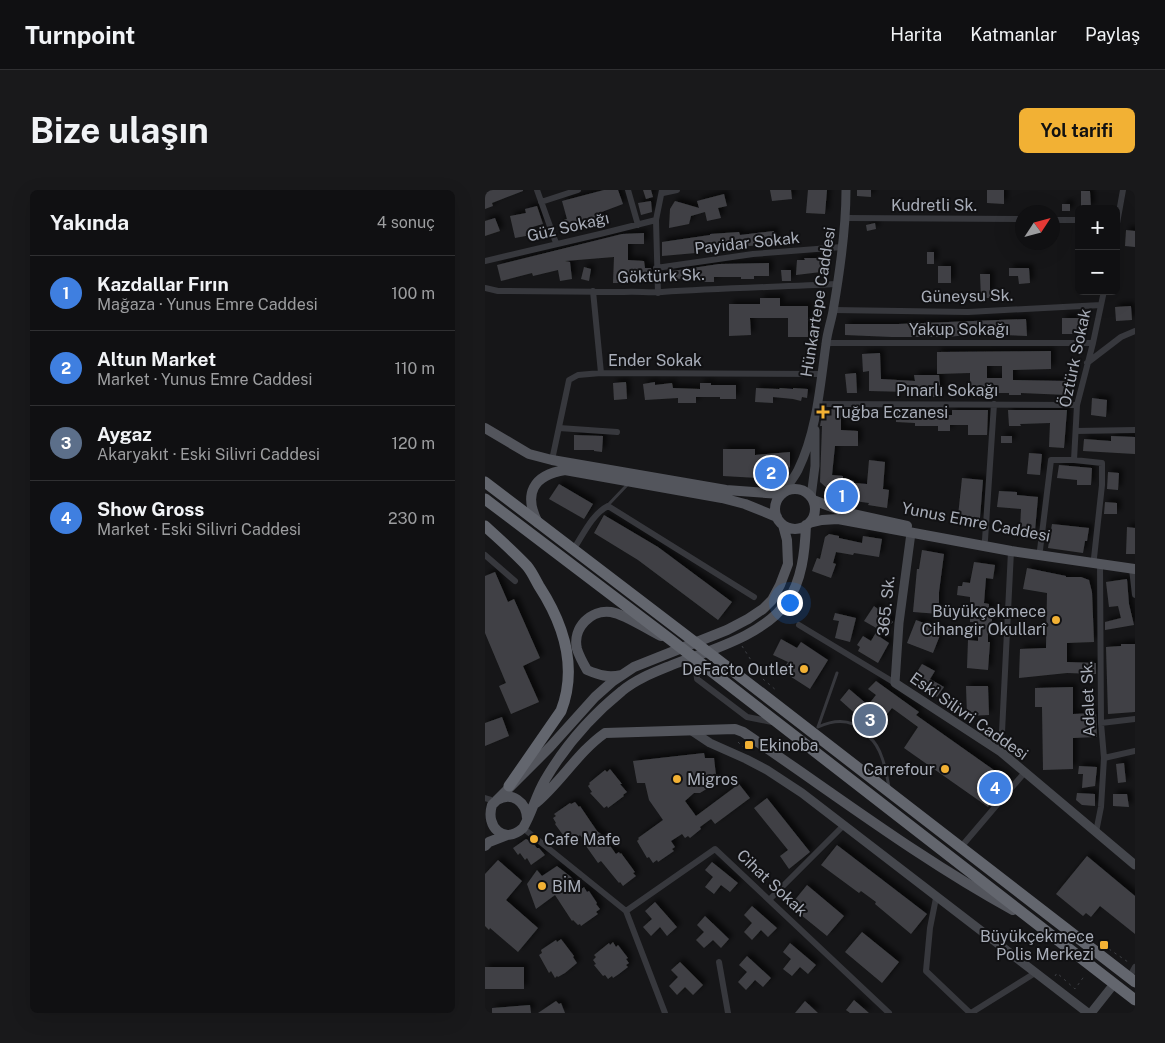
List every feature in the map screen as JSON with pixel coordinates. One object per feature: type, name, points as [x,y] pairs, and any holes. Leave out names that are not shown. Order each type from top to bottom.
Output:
[{"type":"highway","points":[[485,482],[573,550],[814,729],[889,792],[1132,980]]},
{"type":"highway","points":[[485,499],[671,640],[1135,1000]]},
{"type":"highway","points":[[485,526],[527,567],[547,597],[559,620],[565,640],[568,664],[565,700],[561,711],[509,786]]},
{"type":"main road","name":"Hünkartepe Caddesi","points":[[815,417],[837,284],[846,218],[846,190]]},
{"type":"main road","points":[[490,800],[509,786],[550,747],[595,697],[622,675],[649,660],[727,630],[763,609],[772,600],[788,564],[787,540],[775,506],[802,461],[815,417]]},
{"type":"main road","points":[[485,846],[489,842],[513,834],[523,828],[545,781],[560,756],[580,731],[623,690],[637,680],[757,630],[772,619],[788,601],[801,568],[808,524],[815,512],[812,499],[815,466],[815,417]]},
{"type":"main road","points":[[485,428],[529,454],[552,460],[726,490],[782,493],[795,488],[801,490],[812,499]]},
{"type":"main road","points":[[539,524],[533,513],[531,496],[535,485],[541,478],[551,472],[565,470],[722,498],[745,504],[793,529],[822,520],[838,519],[911,530],[1011,551],[1097,561]]},
{"type":"main road","name":"Yunus Emre Caddesi","points":[[812,499],[848,512],[911,530],[985,540],[1134,567]]},
{"type":"main road","name":"365. Sk.","points":[[895,683],[899,623],[911,530]]},
{"type":"main road","points":[[622,675],[612,677],[599,675],[587,670],[579,656],[576,646],[580,628],[593,614],[602,612],[613,613],[671,640]]},
{"type":"main road","name":"Eski Silivri Caddesi","points":[[895,683],[1001,752],[1135,865]]},
{"type":"main road","points":[[532,807],[556,784],[593,742],[605,733],[735,729],[743,732],[979,892],[1028,918]]},
{"type":"main road","points":[[692,731],[710,743],[746,758],[767,770],[845,824],[936,898],[1087,1012],[1114,984]]},
{"type":"main road","points":[[490,800],[507,796],[519,800],[524,805],[527,818]]},
{"type":"main road","points":[[490,800],[492,805],[486,814],[489,821],[496,831],[507,835]]},
{"type":"street","points":[[537,190],[556,243]]},
{"type":"street","points":[[541,202],[578,190]]},
{"type":"street","points":[[628,190],[638,225]]},
{"type":"street","points":[[658,293],[656,220],[663,191],[677,190]]},
{"type":"street","points":[[1120,205],[1123,190]]},
{"type":"street","name":"Kudretli Sk.","points":[[846,218],[1015,219]]},
{"type":"street","name":"Güz Sokağı","points":[[485,261],[656,220]]},
{"type":"street","points":[[1060,220],[1075,220]]},
{"type":"street","name":"Payidar Sokak","points":[[656,268],[753,254],[842,247]]},
{"type":"street","name":"Göktürk Sk.","points":[[485,288],[499,291],[658,293],[702,289],[837,284]]},
{"type":"street","points":[[593,291],[601,373]]},
{"type":"street","name":"Öztürk Sokak","points":[[1074,460],[1077,405],[1103,295]]},
{"type":"street","name":"Güneysu Sk.","points":[[833,310],[968,312],[1101,305]]},
{"type":"street","points":[[1087,364],[1121,337],[1135,331]]},
{"type":"street","name":"Yakup Sokağı","points":[[826,344],[1093,343]]},
{"type":"street","name":"Ender Sokak","points":[[552,460],[569,380],[578,375],[601,373],[823,374]]},
{"type":"street","name":"Pınarlı Sokağı","points":[[817,404],[1077,405]]},
{"type":"street","points":[[985,540],[995,404]]},
{"type":"street","points":[[559,428],[617,432]]},
{"type":"street","points":[[1076,431],[1135,430]]},
{"type":"street","points":[[1040,550],[1051,460],[1074,460]]},
{"type":"street","name":"Adalet Sk.","points":[[1074,460],[1102,464],[1097,561],[1101,723],[1104,758],[1101,807],[1096,832]]},
{"type":"street","points":[[573,550],[601,509],[608,506],[754,597]]},
{"type":"street","points":[[1001,752],[1011,551]]},
{"type":"street","points":[[485,555],[515,581]]},
{"type":"street","points":[[1134,567],[1135,594]]},
{"type":"street","name":"Eski Silivri Caddesi","points":[[799,625],[895,683]]},
{"type":"street","points":[[1101,723],[1135,718]]},
{"type":"street","points":[[1104,758],[1135,751]]},
{"type":"street","points":[[961,847],[1025,772]]},
{"type":"street","points":[[769,900],[845,824]]},
{"type":"street","points":[[523,828],[626,911],[665,1013]]},
{"type":"street","name":"Cihat Sokak","points":[[626,911],[715,849],[889,1013]]},
{"type":"street","points":[[936,898],[930,928],[926,971],[970,1013],[1035,973]]},
{"type":"street","points":[[719,962],[728,1013]]},
{"type":"street","points":[[1132,980],[1135,967]]},
{"type":"lane","points":[[608,506],[630,482]]},
{"type":"lane","points":[[814,729],[837,673]]},
{"type":"lane","points":[[814,729],[827,723],[843,721],[853,724]]},
{"type":"lane","points":[[869,737],[876,742],[886,772],[889,792]]},
{"type":"path","points":[[735,640],[763,679],[777,691]]},
{"type":"path","points":[[1106,947],[1128,962]]},
{"type":"path","points":[[1057,973],[1075,989]]},
{"type":"building","points":[[485,190],[523,191],[492,203],[493,206],[485,209]]},
{"type":"building","points":[[604,190],[618,190],[623,204],[599,213],[601,223],[563,233],[560,221],[567,219],[562,201]]},
{"type":"building","points":[[643,190],[651,190],[653,197],[646,199]]},
{"type":"building","points":[[770,190],[791,190],[792,199],[772,201]]},
{"type":"building","points":[[808,190],[827,190],[825,214],[806,213]]},
{"type":"building","points":[[857,190],[871,190],[871,197],[857,196]]},
{"type":"building","points":[[987,190],[1004,190],[1004,204],[987,203]]},
{"type":"building","points":[[1081,191],[1090,191],[1091,205],[1081,205]]},
{"type":"building","points":[[724,194],[727,206],[718,208],[721,218],[707,221],[705,212],[691,216],[689,224],[669,228],[670,209],[675,201],[699,208],[697,201]]},
{"type":"building","points":[[651,201],[652,212],[641,215],[638,203]]},
{"type":"building","points":[[1062,204],[1070,204],[1070,211],[1062,211]]},
{"type":"building","points":[[537,206],[543,224],[529,228],[531,235],[515,238],[510,216],[526,213],[525,209]]},
{"type":"building","points":[[495,218],[500,231],[485,236],[485,221]]},
{"type":"building","points":[[875,223],[876,229],[867,231],[866,225]]},
{"type":"building","points":[[1126,230],[1135,231],[1135,247],[1125,246]]},
{"type":"building","points":[[774,231],[775,243],[741,247],[741,250],[695,249],[696,253],[662,256],[662,242],[710,234],[739,232],[740,235]]},
{"type":"building","points":[[644,233],[644,244],[628,244],[628,260],[644,261],[645,268],[651,268],[653,279],[626,278],[626,283],[613,283],[614,257],[565,261],[570,262],[572,279],[560,281],[558,270],[533,276],[532,273],[501,281],[497,265],[622,234]]},
{"type":"building","points":[[927,252],[934,252],[934,264],[927,264]]},
{"type":"building","points":[[804,258],[821,258],[821,272],[796,275],[797,260],[805,260]]},
{"type":"building","points":[[769,263],[769,276],[754,276],[754,279],[714,277],[714,282],[702,282],[702,278],[672,279],[672,271],[719,264]]},
{"type":"building","points":[[938,266],[951,266],[951,283],[938,283]]},
{"type":"building","points":[[584,267],[591,269],[589,281],[581,279]]},
{"type":"building","points":[[1009,268],[1029,268],[1030,283],[1019,284],[1018,276],[1009,276]]},
{"type":"building","points":[[781,270],[791,270],[791,281],[782,281]]},
{"type":"building","points":[[980,274],[990,274],[990,298],[981,298]]},
{"type":"building","points":[[760,298],[780,298],[780,306],[808,306],[808,337],[788,337],[788,318],[750,318],[751,335],[729,336],[729,304],[760,304]]},
{"type":"building","points":[[1131,306],[1132,320],[1116,321],[1115,307]]},
{"type":"building","points":[[1062,318],[1080,318],[1080,334],[1062,334]]},
{"type":"building","points":[[1026,319],[1027,336],[976,334],[948,337],[892,337],[845,335],[845,324]]},
{"type":"building","points":[[1051,351],[1051,369],[1013,370],[1013,380],[1067,381],[1067,395],[1021,393],[1021,395],[1009,395],[1009,393],[992,393],[992,389],[970,389],[970,373],[937,374],[937,352]],"holes":[[[987,366],[1002,366],[1002,378],[987,378]]]},
{"type":"building","points":[[880,353],[881,379],[915,381],[914,375],[939,375],[941,396],[933,397],[932,387],[911,387],[910,392],[869,391],[869,371],[863,372],[862,354]]},
{"type":"building","points":[[856,373],[857,393],[847,393],[845,374]]},
{"type":"building","points":[[626,382],[627,399],[614,400],[613,383]]},
{"type":"building","points":[[655,382],[655,385],[672,383],[673,388],[700,389],[700,383],[736,385],[736,399],[696,397],[696,403],[678,403],[678,398],[645,400],[643,384]]},
{"type":"building","points":[[756,388],[808,389],[807,398],[802,397],[801,401],[773,397],[773,403],[755,402]]},
{"type":"building","points":[[1092,398],[1107,400],[1106,417],[1091,415]]},
{"type":"building","points":[[824,409],[841,409],[841,430],[858,431],[858,446],[835,446],[832,475],[843,476],[843,479],[854,481],[854,483],[867,484],[869,460],[885,462],[883,489],[889,490],[887,508],[868,505],[869,503],[839,499],[820,482],[822,426],[820,426]]},
{"type":"building","points":[[896,409],[937,410],[936,415],[952,415],[952,410],[988,410],[987,435],[968,435],[968,425],[950,425],[950,431],[938,431],[938,426],[915,426],[915,423],[896,422]]},
{"type":"building","points":[[1008,410],[1067,410],[1064,448],[1049,447],[1050,423],[1009,426]]},
{"type":"building","points":[[574,435],[603,436],[602,452],[574,450]]},
{"type":"building","points":[[1001,436],[1012,436],[1012,443],[1001,443]]},
{"type":"building","points":[[1111,436],[1135,437],[1135,454],[1083,451],[1084,439],[1111,441]]},
{"type":"building","points":[[723,449],[755,449],[755,455],[790,452],[790,467],[765,484],[758,483],[758,478],[723,476]]},
{"type":"building","points":[[1029,453],[1042,454],[1040,475],[1027,474]]},
{"type":"building","points":[[1059,465],[1092,468],[1091,485],[1077,485],[1077,480],[1057,478]]},
{"type":"building","points":[[1108,472],[1119,473],[1118,490],[1107,489]]},
{"type":"building","points":[[962,478],[983,480],[980,518],[958,516]]},
{"type":"building","points":[[559,484],[593,504],[584,519],[549,499]]},
{"type":"building","points":[[999,491],[1017,492],[1017,495],[1038,497],[1035,531],[1020,530],[1021,509],[997,507]]},
{"type":"building","points":[[1105,502],[1117,503],[1117,514],[1104,514]]},
{"type":"building","points":[[604,515],[658,547],[732,602],[718,620],[638,560],[594,533]]},
{"type":"building","points":[[1052,524],[1089,528],[1083,553],[1048,548]]},
{"type":"building","points":[[1127,527],[1135,528],[1135,554],[1126,554]]},
{"type":"building","points":[[829,534],[862,543],[863,536],[882,539],[879,557],[836,552],[833,563],[836,564],[831,578],[812,571],[817,558],[820,559],[825,537]]},
{"type":"building","points":[[922,550],[944,554],[939,592],[939,614],[913,612],[917,569],[919,569]]},
{"type":"building","points":[[974,562],[995,565],[993,579],[986,578],[984,603],[989,604],[989,609],[992,609],[992,629],[988,629],[988,642],[990,642],[988,670],[967,668],[968,640],[978,641],[978,629],[975,628],[975,622],[970,622],[970,597],[957,595],[958,586],[962,586],[963,582],[970,583]]},
{"type":"building","name":"Büyükçekmece Cihangir Okullarî","points":[[1027,568],[1089,580],[1092,592],[1094,642],[1067,643],[1067,662],[1096,663],[1096,674],[1067,673],[1019,678],[1020,649],[1046,648],[1047,593],[1023,589]]},
{"type":"building","points":[[495,572],[508,602],[514,599],[540,658],[523,666],[539,702],[511,714],[499,686],[506,683],[485,633],[485,576]]},
{"type":"building","points":[[1127,579],[1129,604],[1134,625],[1105,630],[1105,622],[1121,618],[1118,606],[1109,607],[1106,582]]},
{"type":"building","points":[[874,606],[879,608],[893,622],[880,637],[889,643],[878,663],[858,651],[860,647],[857,645],[863,636],[871,641],[878,629],[864,621]]},
{"type":"building","points":[[835,613],[856,618],[850,642],[835,638],[839,621],[833,620]]},
{"type":"building","points":[[916,620],[942,630],[933,653],[907,643]]},
{"type":"building","points":[[781,639],[797,648],[801,642],[828,660],[810,689],[782,671],[788,662],[773,655]]},
{"type":"building","points":[[1121,644],[1135,644],[1135,712],[1108,714],[1106,647],[1121,646]]},
{"type":"building","points":[[922,664],[935,671],[930,679],[944,687],[937,697],[912,680]]},
{"type":"building","points":[[876,681],[919,712],[916,715],[1008,780],[988,807],[904,748],[918,727],[892,708],[871,734],[866,736],[855,727],[855,721],[859,717],[840,700],[849,689],[868,705],[876,695],[868,689]]},
{"type":"building","points":[[966,686],[988,686],[989,715],[967,716]]},
{"type":"building","points":[[1073,687],[1073,714],[1096,713],[1097,737],[1073,738],[1073,769],[1043,770],[1042,707],[1035,707],[1035,688]]},
{"type":"building","points":[[502,717],[509,736],[485,746],[485,723]]},
{"type":"building","points":[[704,753],[705,758],[714,758],[717,784],[709,785],[708,788],[700,793],[694,793],[685,801],[696,816],[739,784],[750,798],[715,824],[711,819],[690,838],[688,836],[685,838],[682,834],[671,841],[675,847],[672,849],[674,851],[658,862],[657,860],[653,863],[649,857],[647,858],[637,841],[638,838],[663,820],[649,800],[645,783],[637,783],[633,761]]},
{"type":"building","points":[[1124,763],[1126,782],[1118,783],[1116,764]]},
{"type":"building","points":[[1079,766],[1097,767],[1095,786],[1082,788],[1083,774],[1078,774]]},
{"type":"building","points":[[610,769],[627,792],[608,808],[607,806],[604,808],[590,793],[592,792],[588,786],[605,770],[607,772]]},
{"type":"building","points":[[1077,793],[1095,794],[1095,806],[1082,805],[1076,800]]},
{"type":"building","points":[[1113,794],[1127,794],[1129,807],[1113,806]]},
{"type":"building","points":[[767,798],[810,852],[789,869],[780,856],[788,850],[754,808]]},
{"type":"building","points":[[575,802],[616,854],[621,853],[635,872],[633,873],[636,876],[623,886],[601,861],[598,863],[580,835],[569,840],[555,824],[553,818],[556,816],[554,814],[570,803]]},
{"type":"building","points":[[526,839],[532,842],[545,855],[531,865],[527,858],[525,860],[520,853],[518,855],[513,848]]},
{"type":"building","points":[[837,845],[927,914],[911,934],[875,904],[876,902],[861,891],[859,893],[821,865]]},
{"type":"building","points":[[1087,856],[1135,896],[1135,934],[1100,906],[1091,917],[1086,913],[1083,916],[1056,894]]},
{"type":"building","points":[[498,860],[522,881],[506,900],[538,928],[518,952],[490,928],[489,930],[485,926],[485,874]]},
{"type":"building","points":[[712,862],[738,883],[730,892],[721,885],[714,894],[705,887],[713,877],[705,870]]},
{"type":"building","points":[[557,866],[571,877],[580,890],[584,887],[587,892],[589,891],[600,909],[596,912],[598,914],[581,926],[572,921],[555,895],[536,909],[527,884],[537,870],[542,876]]},
{"type":"building","points":[[807,885],[844,916],[827,936],[790,906]]},
{"type":"building","points":[[655,902],[677,927],[667,936],[660,927],[651,936],[643,927],[652,919],[645,911]]},
{"type":"building","points":[[752,906],[777,928],[768,937],[761,930],[752,940],[744,932],[752,923],[744,915]]},
{"type":"building","points":[[705,916],[729,939],[721,948],[713,940],[704,948],[696,940],[704,932],[697,925]]},
{"type":"building","points":[[862,932],[899,962],[882,983],[845,952]]},
{"type":"building","points":[[561,939],[577,963],[565,973],[555,978],[551,971],[549,973],[539,955],[542,953],[541,950],[556,940],[557,942]]},
{"type":"building","points":[[613,942],[616,947],[618,945],[628,958],[626,959],[629,963],[626,965],[628,967],[619,974],[608,979],[594,965],[596,964],[593,960],[596,957],[594,955]]},
{"type":"building","points":[[790,943],[816,965],[808,974],[800,967],[792,976],[783,969],[791,959],[783,952]]},
{"type":"building","points":[[747,956],[771,978],[763,987],[755,980],[746,990],[738,982],[747,972],[739,965]]},
{"type":"building","points":[[680,962],[703,985],[693,995],[685,987],[677,995],[669,986],[678,977],[671,970]]},
{"type":"building","points":[[485,967],[524,967],[524,989],[485,989]]},
{"type":"building","points":[[854,1000],[869,1013],[850,1013],[846,1010]]},
{"type":"building","points":[[556,1001],[559,1004],[561,1003],[565,1013],[538,1013]]},
{"type":"building","points":[[805,1001],[818,1013],[795,1013]]},
{"type":"building","points":[[530,1005],[531,1013],[492,1013],[492,1008]]},
{"type":"place","name":"Tuğba Eczanesi","points":[[823,412]]},
{"type":"place","name":"Altun Market","points":[[771,473]]},
{"type":"place","name":"Kazdallar Fırın","points":[[842,496]]},
{"type":"place","name":"Büyükçekmece Cihangir Okullarî","points":[[1056,620]]},
{"type":"place","name":"DeFacto Outlet","points":[[804,669]]},
{"type":"place","name":"Aygaz","points":[[870,720]]},
{"type":"place","name":"Ekinoba","points":[[749,745]]},
{"type":"place","name":"Carrefour","points":[[945,769]]},
{"type":"place","name":"Migros","points":[[677,779]]},
{"type":"place","name":"Show Gross","points":[[995,788]]},
{"type":"place","name":"Cafe Mafe","points":[[534,839]]},
{"type":"place","name":"BİM","points":[[542,886]]},
{"type":"place","name":"Büyükçekmece Polis Merkezi","points":[[1104,945]]}]
